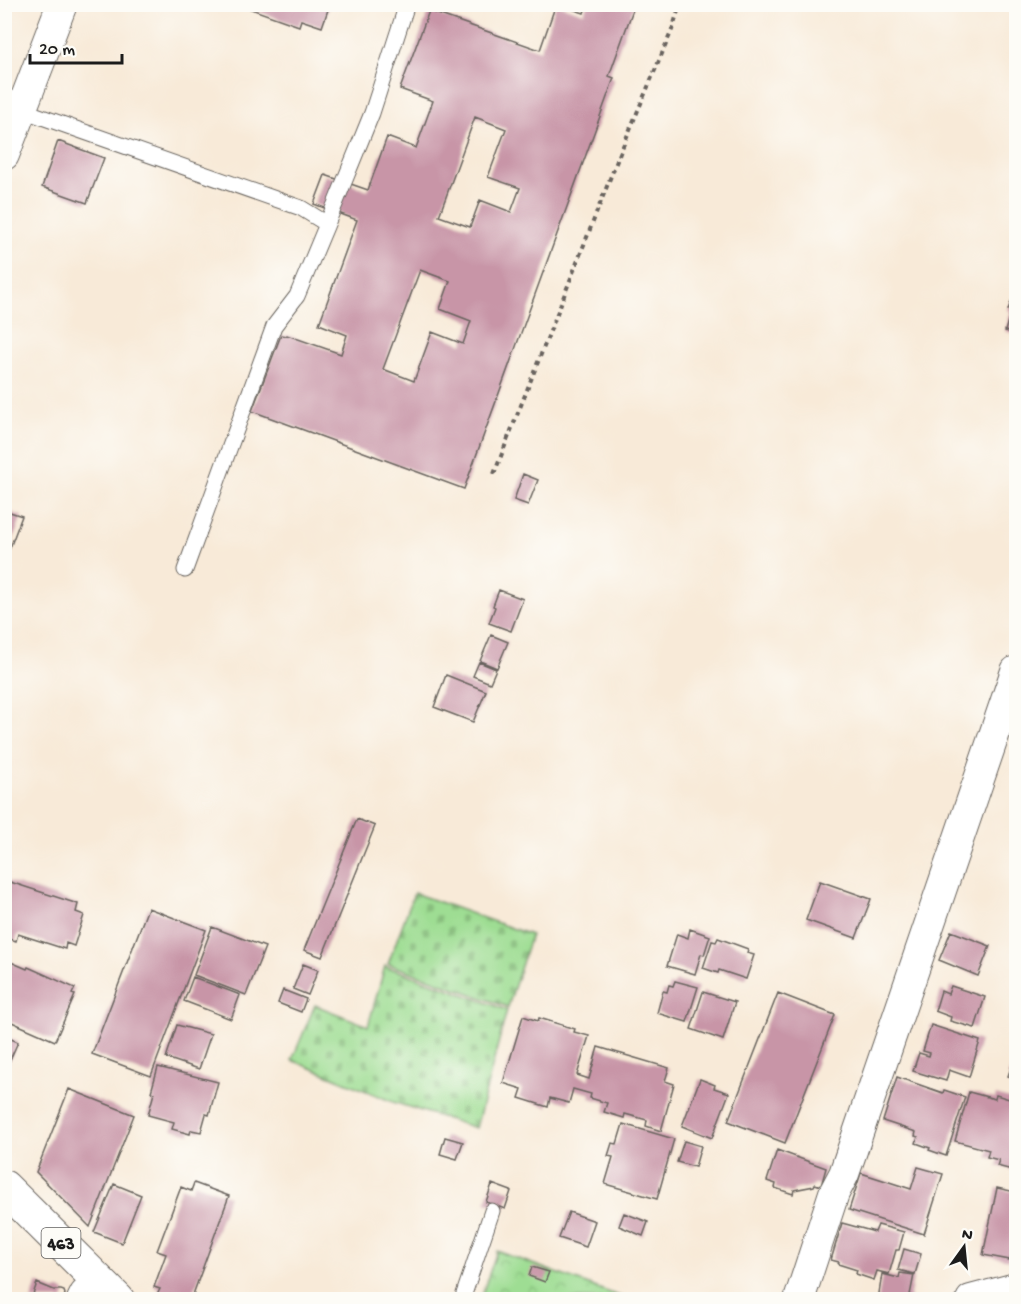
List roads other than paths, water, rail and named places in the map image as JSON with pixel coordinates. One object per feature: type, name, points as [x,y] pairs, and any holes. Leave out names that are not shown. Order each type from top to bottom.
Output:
[{"type":"highway","name":"463","points":[[4,1187],[100,1293]]},
{"type":"street","points":[[4,155],[62,4]]},
{"type":"street","points":[[799,1299],[1017,671]]},
{"type":"street","points":[[971,1299],[1017,1288]]},
{"type":"lane","points":[[184,570],[274,326],[297,296],[372,113],[407,4]]},
{"type":"lane","points":[[22,110],[301,208],[327,224]]},
{"type":"lane","points":[[462,1299],[492,1211]]}]
